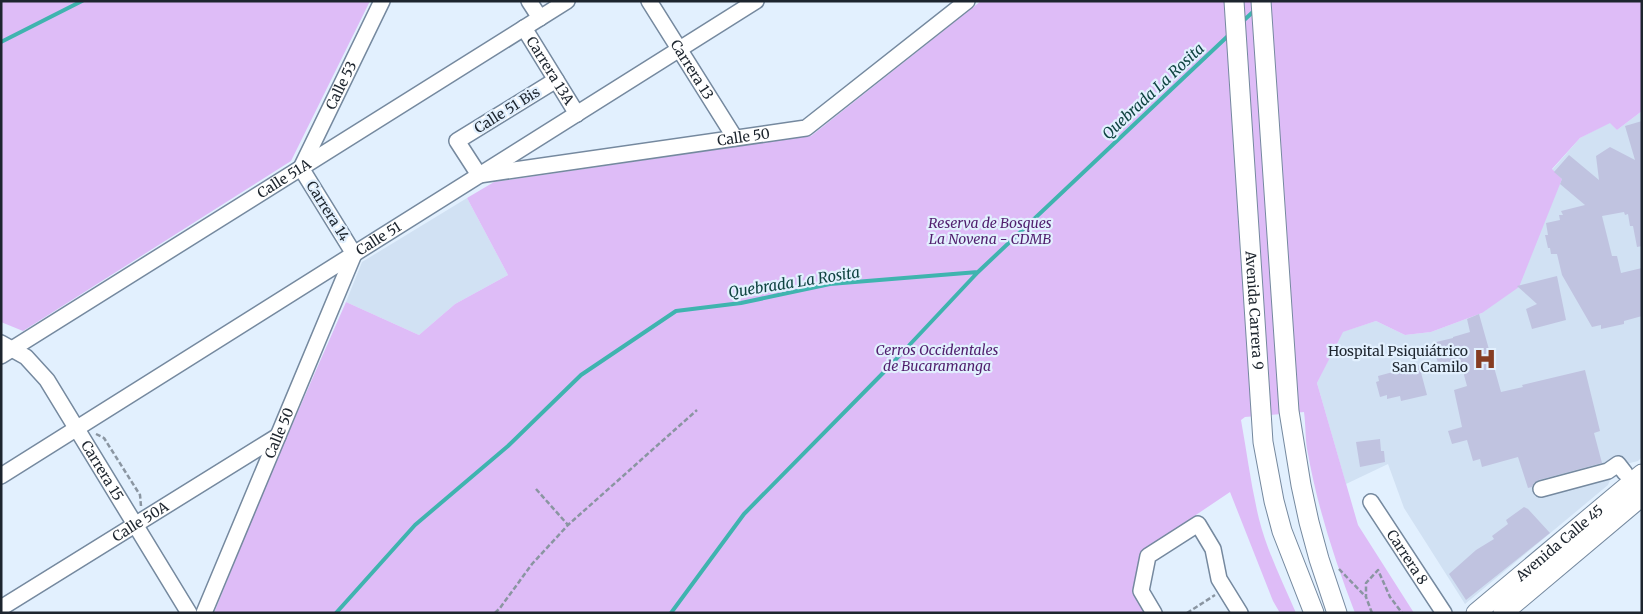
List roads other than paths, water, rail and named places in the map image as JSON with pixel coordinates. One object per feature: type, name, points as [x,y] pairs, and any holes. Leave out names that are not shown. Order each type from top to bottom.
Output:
[{"type":"main road","name":"Avenida Carrera 9","points":[[1234,1],[1260,413],[1268,471],[1278,516],[1314,613]]},
{"type":"main road","name":"Avenida Carrera 9","points":[[1261,1],[1289,410],[1309,522],[1337,613]]},
{"type":"main road","name":"Avenida Calle 45","points":[[1490,610],[1616,495],[1633,474]]},
{"type":"main road","name":"Avenida Calle 45","points":[[1490,610],[1642,496]]},
{"type":"street","name":"Calle 53","points":[[301,168],[382,1]]},
{"type":"street","name":"Carrera 13A","points":[[529,1],[540,18]]},
{"type":"street","name":"Calle 51A","points":[[5,349],[301,168],[567,1]]},
{"type":"street","name":"Carrera 13","points":[[648,1],[735,138]]},
{"type":"street","name":"Calle 51","points":[[1,476],[756,1]]},
{"type":"street","name":"Calle 50","points":[[479,176],[806,128],[967,1]]},
{"type":"street","name":"Carrera 13A","points":[[524,28],[577,114]]},
{"type":"street","name":"Calle 51 Bis","points":[[479,176],[457,141],[556,80]]},
{"type":"street","name":"Carrera 14","points":[[301,168],[354,254]]},
{"type":"street","name":"Calle 50","points":[[204,613],[354,254]]},
{"type":"street","name":"Carrera 15","points":[[5,349],[36,366],[47,380],[190,613]]},
{"type":"street","name":"Calle 50A","points":[[1,608],[278,436]]},
{"type":"street","points":[[1541,488],[1608,471],[1618,464],[1633,474]]},
{"type":"street","points":[[1633,474],[1628,470],[1642,470]]},
{"type":"street","name":"Carrera 8","points":[[1371,502],[1444,613]]},
{"type":"street","points":[[1154,613],[1141,591],[1148,556],[1198,524],[1213,549],[1216,569],[1225,589],[1240,613]]},
{"type":"waterway","points":[[1,42],[82,1]]},
{"type":"waterway","name":"Quebrada La Rosita","points":[[1242,22],[1255,10]]},
{"type":"waterway","name":"Quebrada La Rosita","points":[[336,613],[415,525],[508,446],[581,375],[676,311],[741,303],[830,284],[978,272],[1230,34]]},
{"type":"waterway","points":[[671,613],[744,514],[885,371],[978,272]]},
{"type":"place","name":"Hospital Psiquiátrico San Camilo","points":[[1485,359]]},
{"type":"park label","name":"Reserva de Bosques La Novena - CDMB","points":[[990,232]]},
{"type":"park label","name":"Cerros Occidentales de Bucaramanga","points":[[937,358]]}]
